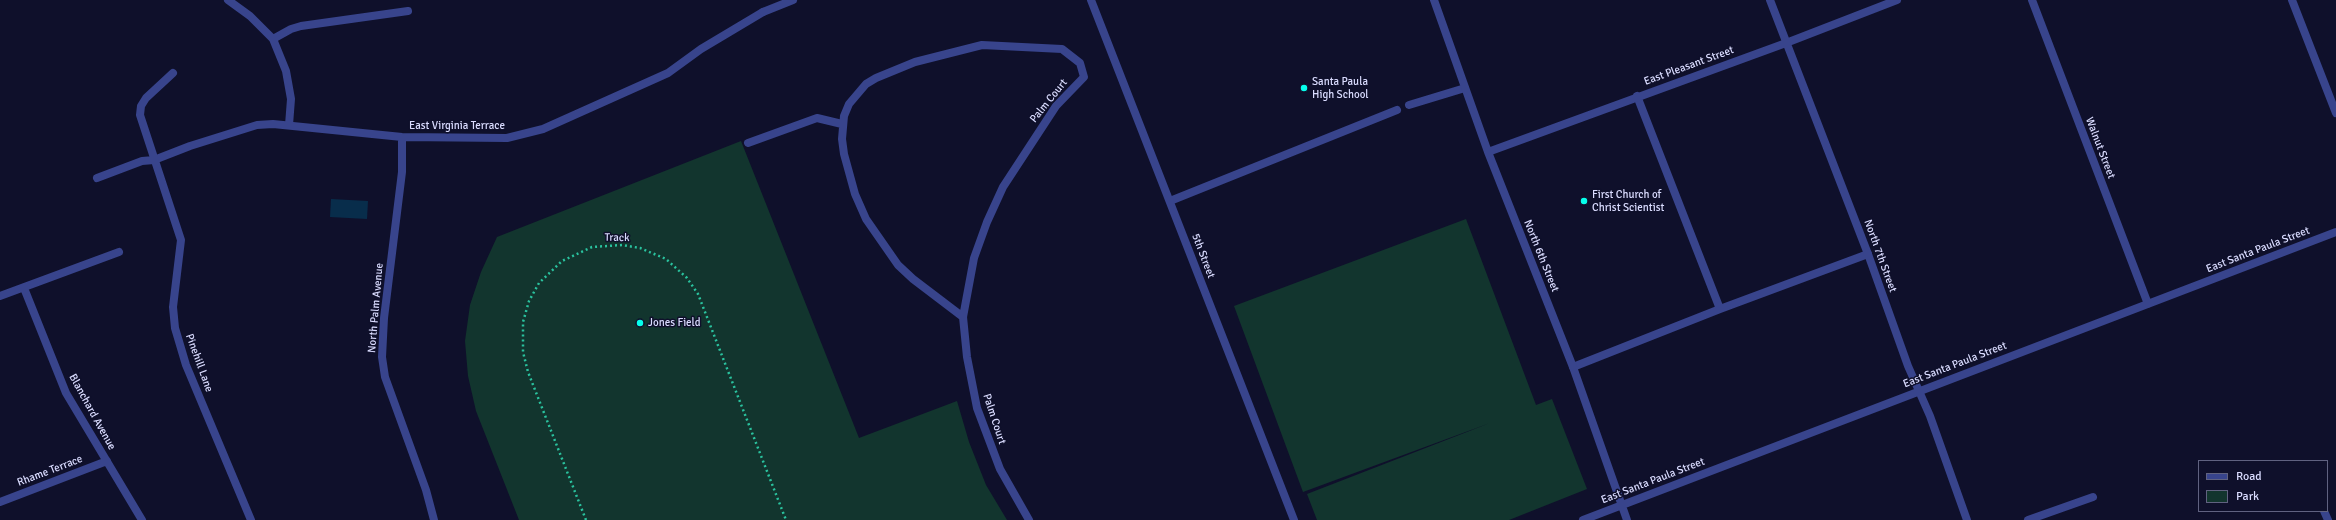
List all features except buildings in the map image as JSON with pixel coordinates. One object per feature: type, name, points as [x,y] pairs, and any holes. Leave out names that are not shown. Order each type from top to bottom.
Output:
[{"type":"street","points":[[228,0],[250,16],[273,39],[286,71],[290,92],[289,125]]},
{"type":"street","name":"5th Street","points":[[1091,0],[1294,520]]},
{"type":"street","name":"North 6th Street","points":[[1434,0],[1488,152],[1573,367],[1627,520]]},
{"type":"street","name":"North 7th Street","points":[[1770,0],[1868,254],[1968,520]]},
{"type":"street","name":"East Pleasant Street","points":[[1488,152],[1637,96],[1786,43],[1888,2],[1897,0]]},
{"type":"street","name":"Walnut Street","points":[[2032,0],[2148,304]]},
{"type":"street","points":[[2292,0],[2336,113]]},
{"type":"street","name":"East Virginia Terrace","points":[[97,178],[142,161],[154,160],[239,129],[257,125],[289,125],[335,132],[402,137],[507,138],[543,130],[668,73],[701,49],[763,12],[790,1]]},
{"type":"street","points":[[273,39],[291,29],[301,26],[408,11]]},
{"type":"street","name":"Palm Court","points":[[963,317],[913,279],[898,265],[866,219],[849,176],[842,139],[842,124],[849,104],[866,84],[876,78],[915,62],[982,45],[1012,45],[1062,49],[1080,63],[1084,77],[1056,106],[1003,187],[987,222],[974,258],[963,317],[967,357],[977,408],[1000,469],[1028,520]]},
{"type":"street","name":"Pinehill Lane","points":[[173,73],[146,98],[140,110],[141,120],[181,240],[173,307],[177,341],[251,520]]},
{"type":"street","points":[[1409,105],[1465,88]]},
{"type":"street","points":[[1637,96],[1720,309]]},
{"type":"street","points":[[1170,201],[1397,110]]},
{"type":"street","points":[[748,143],[817,118],[842,124]]},
{"type":"street","name":"North Palm Avenue","points":[[402,137],[402,172],[384,318],[382,357],[385,377],[426,490],[434,520]]},
{"type":"street","name":"East Santa Paula Street","points":[[1583,520],[2336,232]]},
{"type":"street","points":[[0,296],[119,252]]},
{"type":"street","points":[[1573,367],[1720,309],[1868,254]]},
{"type":"street","name":"Blanchard Avenue","points":[[24,288],[66,393],[142,520]]},
{"type":"street","name":"Rhame Terrace","points":[[0,502],[107,461]]},
{"type":"street","points":[[2028,520],[2093,496]]},
{"type":"path","name":"Track","points":[[586,520],[528,372],[523,352],[523,322],[529,301],[536,288],[547,274],[562,261],[592,247],[622,244],[640,248],[666,259],[687,278],[698,294],[786,520]]},
{"type":"green space","name":"Jones Field","points":[[741,141],[859,438],[957,401],[969,442],[986,485],[1007,520],[519,520],[476,411],[468,376],[465,341],[470,305],[481,272],[497,237]]},
{"type":"green space","points":[[1466,219],[1536,405],[1552,399],[1587,489],[1509,520],[1317,520],[1307,494],[1490,423],[1303,492],[1234,306]]},
{"type":"water","points":[[331,199],[368,201],[367,219],[330,217]]},
{"type":"place","name":"Santa Paula High School","points":[[1304,88]]},
{"type":"place","name":"First Church of Christ Scientist","points":[[1584,201]]},
{"type":"place","name":"Jones Field","points":[[640,323]]}]
